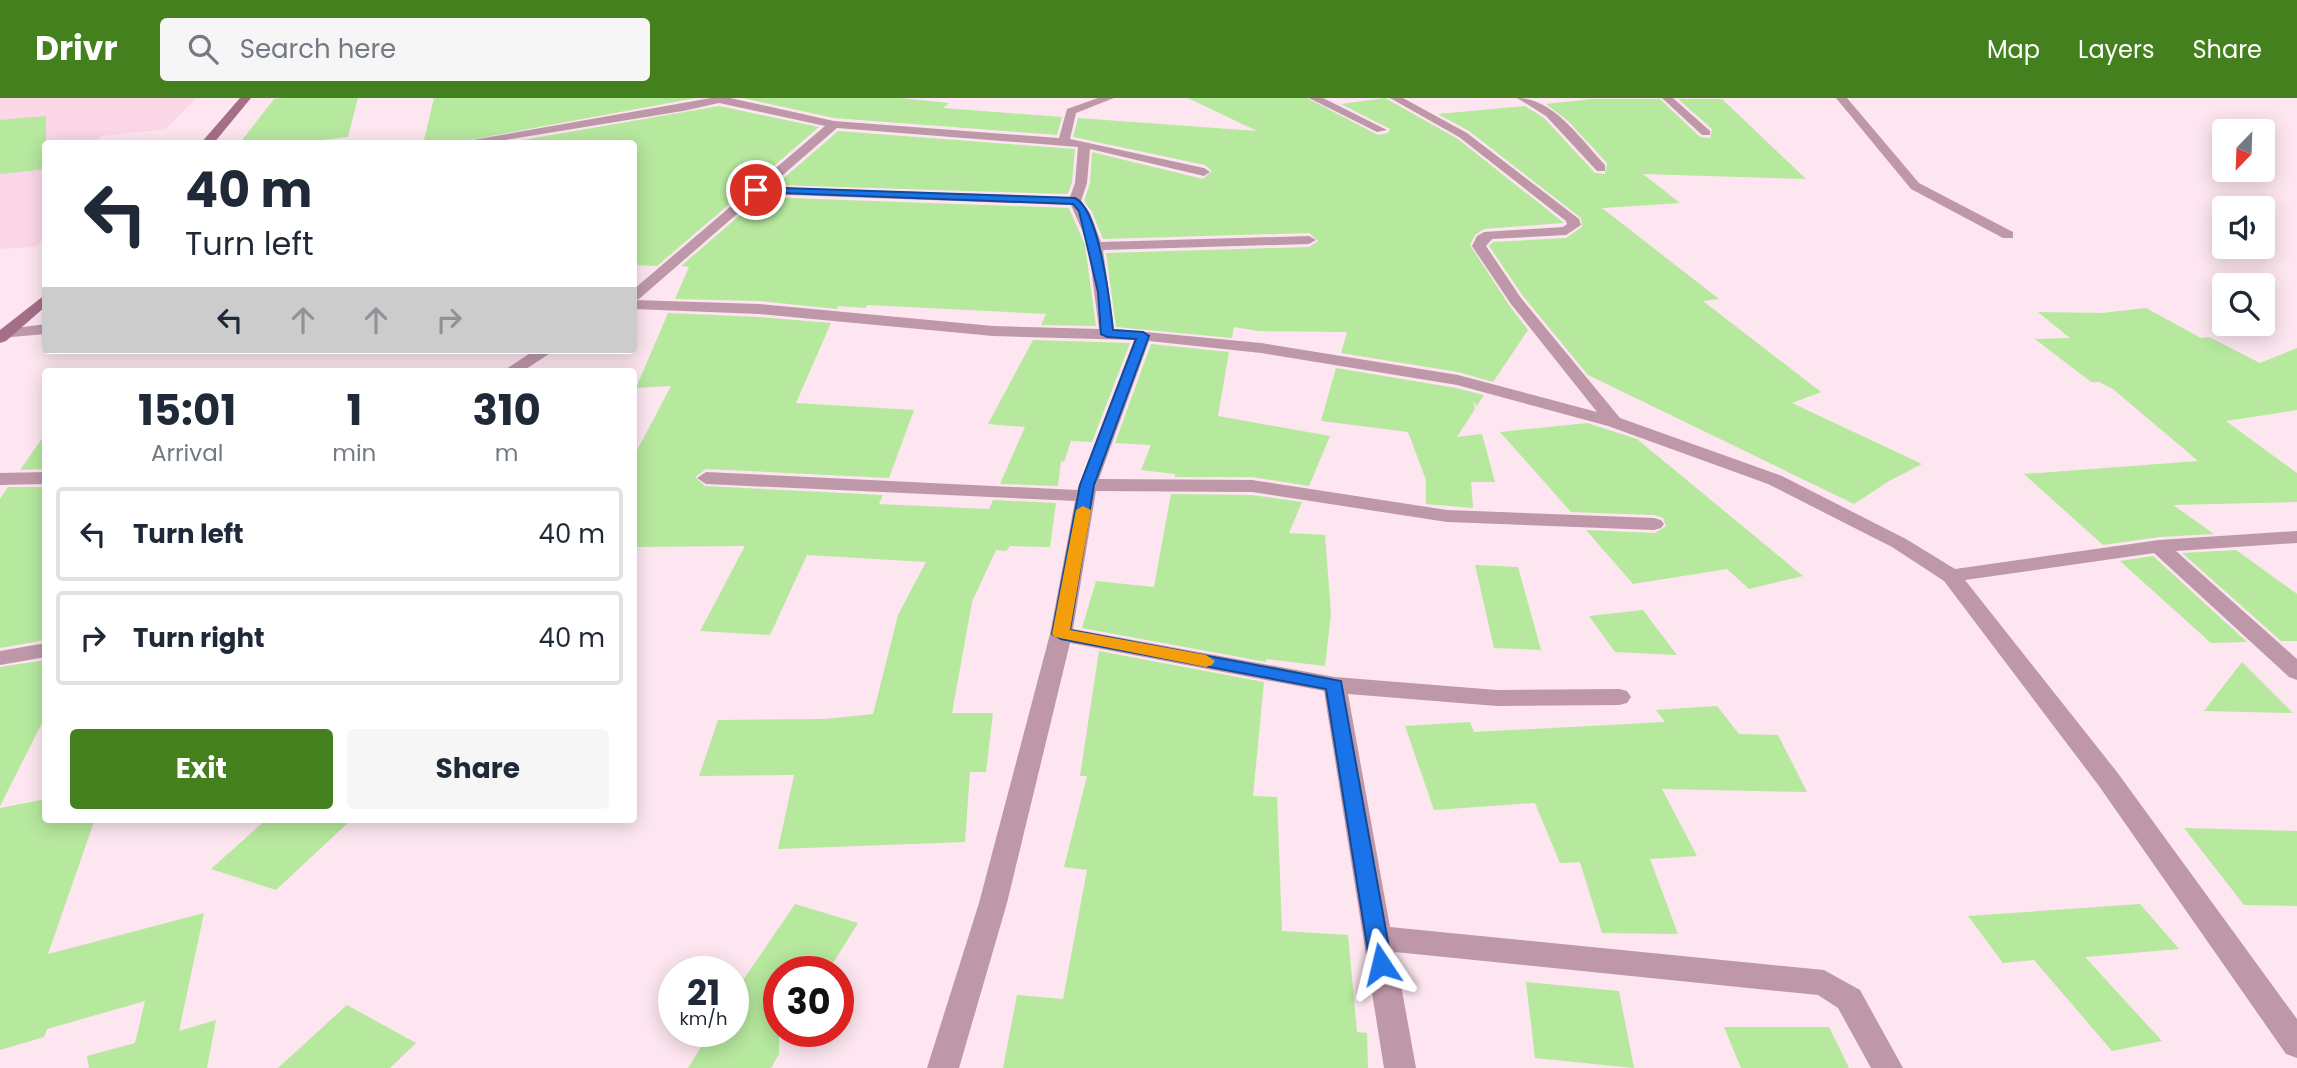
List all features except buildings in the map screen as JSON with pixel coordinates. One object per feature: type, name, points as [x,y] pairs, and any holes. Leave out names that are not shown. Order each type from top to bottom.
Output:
[{"type":"main road","points":[[209,140],[246,98]]},
{"type":"main road","points":[[1,336],[42,301]]},
{"type":"street","points":[[1063,141],[1071,111],[1109,98]]},
{"type":"street","points":[[1314,98],[1381,130]]},
{"type":"street","points":[[1395,98],[1463,135],[1572,219],[1574,225],[1566,231],[1489,235],[1482,239],[1479,246],[1516,301],[1614,422]]},
{"type":"street","points":[[1522,98],[1550,114],[1601,168]]},
{"type":"street","points":[[1667,98],[1706,133]]},
{"type":"street","points":[[1842,98],[1916,186],[2008,235]]},
{"type":"street","points":[[480,140],[723,99],[834,124],[1084,144],[1204,172]]},
{"type":"street","points":[[641,284],[834,124]]},
{"type":"street","points":[[1075,201],[1081,183],[1084,144]]},
{"type":"street","points":[[756,190],[1075,201],[1084,210],[1094,246],[1104,292],[1107,334]]},
{"type":"street","points":[[1094,246],[1309,240]]},
{"type":"street","points":[[637,305],[759,309],[993,331],[1143,336],[1261,348],[1458,380],[1614,422],[1775,480],[1899,543],[1951,576],[2108,779],[2297,1044]]},
{"type":"street","points":[[1,336],[42,330]]},
{"type":"street","points":[[943,1068],[993,903],[1061,634],[1087,491],[1143,336]]},
{"type":"street","points":[[516,368],[541,354]]},
{"type":"street","points":[[0,479],[42,478]]},
{"type":"street","points":[[706,478],[1087,491],[1252,486],[1447,516],[1654,524]]},
{"type":"street","points":[[1951,576],[2159,546],[2297,537]]},
{"type":"street","points":[[2159,546],[2297,672]]},
{"type":"street","points":[[1061,634],[1335,685],[1497,698],[1619,697]]},
{"type":"street","points":[[0,658],[42,651]]},
{"type":"street","points":[[1335,685],[1400,1068]]},
{"type":"street","points":[[1376,938],[1824,982],[1849,999],[1887,1068]]},
{"type":"shaded area","points":[[0,98],[196,98],[166,129],[101,136],[98,140],[42,140],[42,241],[35,247],[0,249]]},
{"type":"slow traffic","points":[[1083,510],[1061,634],[1206,661]]},
{"type":"route","points":[[756,190],[1075,201],[1084,210],[1104,292],[1107,334],[1143,336],[1087,485],[1061,634],[1335,685],[1381,964]]}]
